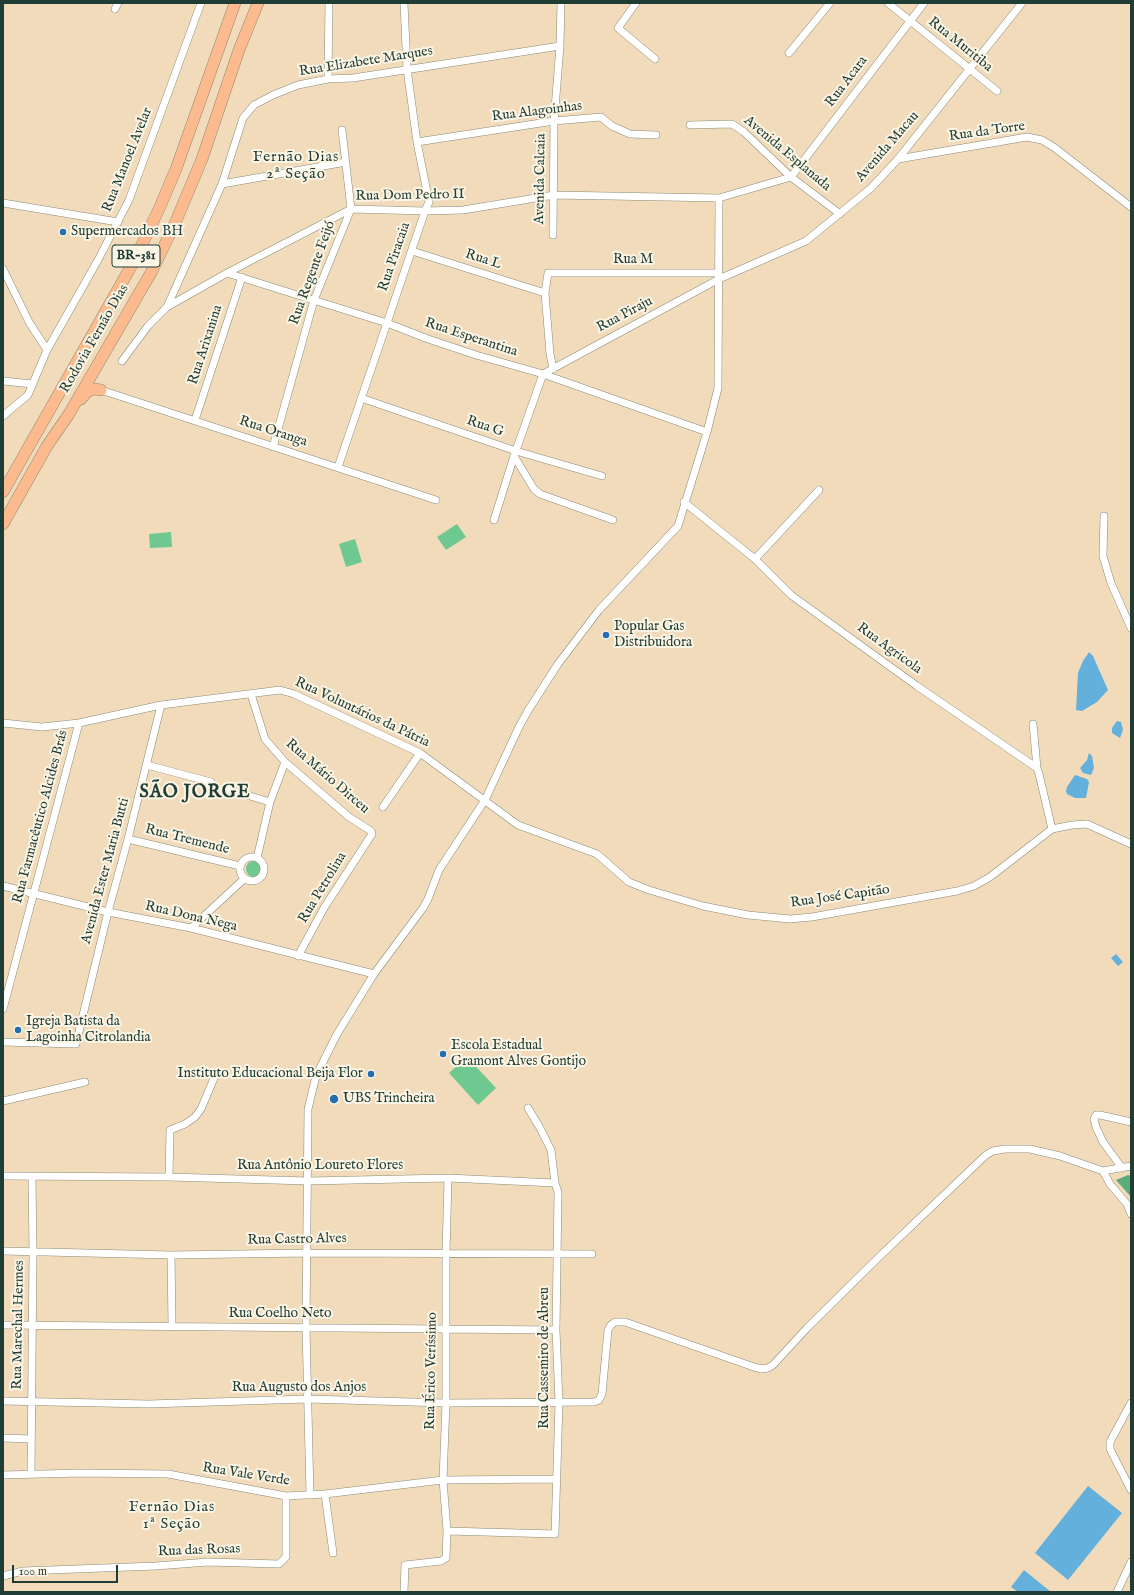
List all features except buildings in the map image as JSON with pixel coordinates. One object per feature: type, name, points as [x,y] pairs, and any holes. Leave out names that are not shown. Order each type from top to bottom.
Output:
[{"type":"highway","name":"Rodovia Fernão Dias","points":[[3,492],[133,263],[159,209],[176,169],[235,3]]},
{"type":"highway","name":"Rodovia Fernão Dias","points":[[3,524],[47,446],[70,414],[152,271],[176,221],[202,159],[236,58],[258,3]]},
{"type":"highway","points":[[70,414],[87,392],[94,389],[101,390]]},
{"type":"street","name":"Rua Manoel Avelar","points":[[3,416],[28,395],[47,350],[94,267],[129,200],[201,3]]},
{"type":"street","points":[[328,79],[329,3]]},
{"type":"street","name":"Rua Piracaia","points":[[338,467],[429,202],[417,142],[407,69],[404,3]]},
{"type":"street","name":"Avenida Calcaia","points":[[553,235],[554,121],[560,46],[561,3]]},
{"type":"street","points":[[636,3],[618,28],[655,59]]},
{"type":"street","points":[[790,53],[830,3]]},
{"type":"street","name":"Rua Muritiba","points":[[888,3],[997,91]]},
{"type":"street","name":"Rua Acara","points":[[791,177],[924,3]]},
{"type":"street","name":"Avenida Macau","points":[[719,276],[806,241],[871,188],[898,159],[1022,3]]},
{"type":"street","name":"Rua Elizabete Marques","points":[[167,307],[222,184],[243,118],[254,106],[273,95],[298,85],[328,79],[353,78],[560,46]]},
{"type":"street","name":"Rua Alagoinhas","points":[[417,142],[554,121],[601,117],[612,126],[630,134],[656,135]]},
{"type":"street","name":"Avenida Esplanada","points":[[690,126],[732,124],[744,132],[791,177],[840,214]]},
{"type":"street","name":"Rua Regente Feijó","points":[[273,447],[314,300],[351,208],[342,130]]},
{"type":"street","name":"Rua da Torre","points":[[898,159],[1027,137],[1042,140],[1055,148],[1131,206]]},
{"type":"street","points":[[222,184],[346,162]]},
{"type":"street","name":"Rua Dom Pedro II","points":[[122,361],[148,326],[167,307],[227,273],[351,208],[425,211],[463,210],[554,195],[719,198],[791,177]]},
{"type":"street","points":[[310,1495],[306,1327],[308,1109],[316,1076],[337,1034],[374,974],[423,908],[439,870],[485,800],[522,721],[558,664],[599,610],[678,526],[684,502],[707,432],[718,388],[719,198]]},
{"type":"street","points":[[3,203],[118,222]]},
{"type":"street","name":"Rua L","points":[[412,251],[545,294]]},
{"type":"street","points":[[3,269],[29,322],[47,350]]},
{"type":"street","name":"Rua Esperantina","points":[[227,273],[387,323],[428,339],[543,374],[707,432]]},
{"type":"street","name":"Rua M","points":[[545,294],[548,273],[719,276]]},
{"type":"street","name":"Rua Piraju","points":[[543,374],[719,276]]},
{"type":"street","name":"Rua Arixanina","points":[[195,420],[242,277]]},
{"type":"street","points":[[545,294],[550,354],[553,369]]},
{"type":"street","points":[[494,520],[543,374]]},
{"type":"street","points":[[3,381],[33,384]]},
{"type":"street","name":"Rua Oranga","points":[[101,390],[436,500]]},
{"type":"street","name":"Rua G","points":[[361,398],[515,454],[602,476]]},
{"type":"street","points":[[515,454],[534,490],[540,494],[613,520]]},
{"type":"street","points":[[755,559],[819,490]]},
{"type":"street","name":"Rua Agricola","points":[[684,502],[755,559],[791,595],[917,686],[1037,768]]},
{"type":"street","points":[[1104,516],[1103,556],[1111,583],[1129,616],[1131,628]]},
{"type":"street","name":"Rua Voluntários da Pátria","points":[[3,723],[42,727],[79,723],[161,705],[280,690],[294,694],[420,752],[485,800]]},
{"type":"street","name":"Rua Mário Dirceu","points":[[251,694],[265,739],[285,762],[350,817],[371,831],[372,834]]},
{"type":"street","name":"Avenida Ester Maria Butti","points":[[3,1042],[76,1044],[161,705]]},
{"type":"street","name":"Rua Farmacêutico Alcides Brás","points":[[3,1009],[79,723]]},
{"type":"street","points":[[1034,724],[1037,768],[1052,829]]},
{"type":"street","points":[[383,807],[420,752]]},
{"type":"street","points":[[256,858],[270,802],[285,762]]},
{"type":"street","points":[[147,765],[211,782]]},
{"type":"street","points":[[230,790],[270,802]]},
{"type":"street","name":"Rua José Capitão","points":[[485,800],[518,825],[597,854],[629,882],[648,890],[703,906],[748,915],[790,919],[812,917],[957,891],[974,886],[990,878],[1052,829],[1087,824],[1131,844]]},
{"type":"street","name":"Rua Petrolina","points":[[298,956],[324,908],[372,834]]},
{"type":"street","name":"Rua Tremende","points":[[128,839],[240,866]]},
{"type":"street","points":[[256,858],[263,863],[264,874],[259,880],[251,882],[244,879],[240,873],[240,866],[245,859],[256,858]]},
{"type":"street","points":[[191,928],[244,879]]},
{"type":"street","name":"Rua Dona Nega","points":[[3,886],[108,912],[191,928],[374,974]]},
{"type":"street","points":[[169,1177],[170,1130],[186,1124],[201,1109],[215,1076]]},
{"type":"street","points":[[3,1101],[85,1082]]},
{"type":"street","points":[[528,1108],[551,1150],[555,1183]]},
{"type":"street","points":[[1122,1168],[1104,1142],[1096,1127],[1094,1119],[1096,1115],[1100,1115],[1131,1122]]},
{"type":"street","name":"Rua Augusto dos Anjos","points":[[3,1401],[149,1404],[308,1399],[446,1403],[594,1402],[599,1400],[602,1394],[608,1330],[615,1322],[625,1322],[762,1369],[768,1368],[773,1365],[813,1322],[986,1155],[993,1151],[1005,1149],[1030,1149],[1060,1156],[1103,1171]]},
{"type":"street","points":[[1131,1166],[1103,1171],[1110,1184],[1127,1204],[1131,1214]]},
{"type":"street","name":"Rua Antônio Loureto Flores","points":[[3,1176],[169,1177],[308,1181],[448,1178],[555,1183]]},
{"type":"street","name":"Rua Marechal Hermes","points":[[31,1474],[33,1251],[32,1176]]},
{"type":"street","name":"Rua Érico Veríssimo","points":[[404,1592],[404,1565],[441,1561],[446,1558],[447,1532],[443,1480],[446,1403],[446,1253],[448,1178]]},
{"type":"street","name":"Rua Cassemiro de Abreu","points":[[447,1532],[556,1534],[556,1479],[559,1402],[556,1330],[558,1192],[555,1183]]},
{"type":"street","name":"Rua Castro Alves","points":[[3,1251],[171,1255],[307,1253],[592,1254]]},
{"type":"street","points":[[171,1255],[172,1326]]},
{"type":"street","name":"Rua Coelho Neto","points":[[3,1325],[556,1330]]},
{"type":"street","points":[[1131,1403],[1110,1442],[1110,1449],[1131,1490]]},
{"type":"street","points":[[3,1438],[31,1439]]},
{"type":"street","name":"Rua Vale Verde","points":[[3,1475],[168,1474],[286,1496],[325,1494],[443,1480],[556,1479]]},
{"type":"street","points":[[325,1494],[333,1553]]},
{"type":"street","name":"Rua das Rosas","points":[[3,1576],[23,1571],[156,1566],[208,1562],[279,1564],[286,1557],[286,1496]]},
{"type":"street","points":[[1117,1592],[1131,1562]]},
{"type":"green space","points":[[457,524],[466,537],[446,550],[437,537]]},
{"type":"green space","points":[[171,532],[172,547],[150,548],[149,534]]},
{"type":"green space","points":[[355,539],[362,562],[346,567],[339,544]]},
{"type":"green space","points":[[254,861],[261,866],[262,869],[257,876],[254,877],[247,872],[246,869],[251,862]]},
{"type":"green space","points":[[467,1057],[496,1088],[478,1105],[449,1073]]},
{"type":"green space","points":[[1128,1175],[1131,1176],[1131,1197],[1116,1180]]},
{"type":"water","points":[[1089,652],[1093,656],[1108,690],[1097,702],[1082,711],[1076,710],[1078,673]]},
{"type":"water","points":[[1117,721],[1121,722],[1123,730],[1120,738],[1112,733],[1112,728]]},
{"type":"water","points":[[1089,753],[1092,756],[1094,768],[1091,775],[1083,773],[1080,768],[1087,760]]},
{"type":"water","points":[[1075,775],[1087,779],[1089,782],[1086,798],[1075,798],[1067,794],[1067,787]]},
{"type":"water","points":[[1116,954],[1123,962],[1118,966],[1111,958]]},
{"type":"water","points":[[1088,1486],[1122,1513],[1068,1580],[1035,1553]]},
{"type":"water","points":[[1024,1570],[1051,1592],[1018,1592],[1011,1587]]},
{"type":"place","name":"Supermercados BH","points":[[63,232]]},
{"type":"place","name":"Popular Gas Distribuidora","points":[[606,635]]},
{"type":"place","name":"Igreja Batista da Lagoinha Citrolandia","points":[[18,1030]]},
{"type":"place","name":"Escola Estadual Gramont Alves Gontijo","points":[[443,1054]]},
{"type":"place","name":"Instituto Educacional Beija Flor","points":[[371,1074]]},
{"type":"place","name":"UBS Trincheira","points":[[334,1099]]},
{"type":"district","name":"Fernão Dias 2ª Seção","points":[[296,166]]},
{"type":"district","name":"SÃO JORGE","points":[[195,793]]},
{"type":"district","name":"Fernão Dias 1ª Seção","points":[[172,1516]]}]
